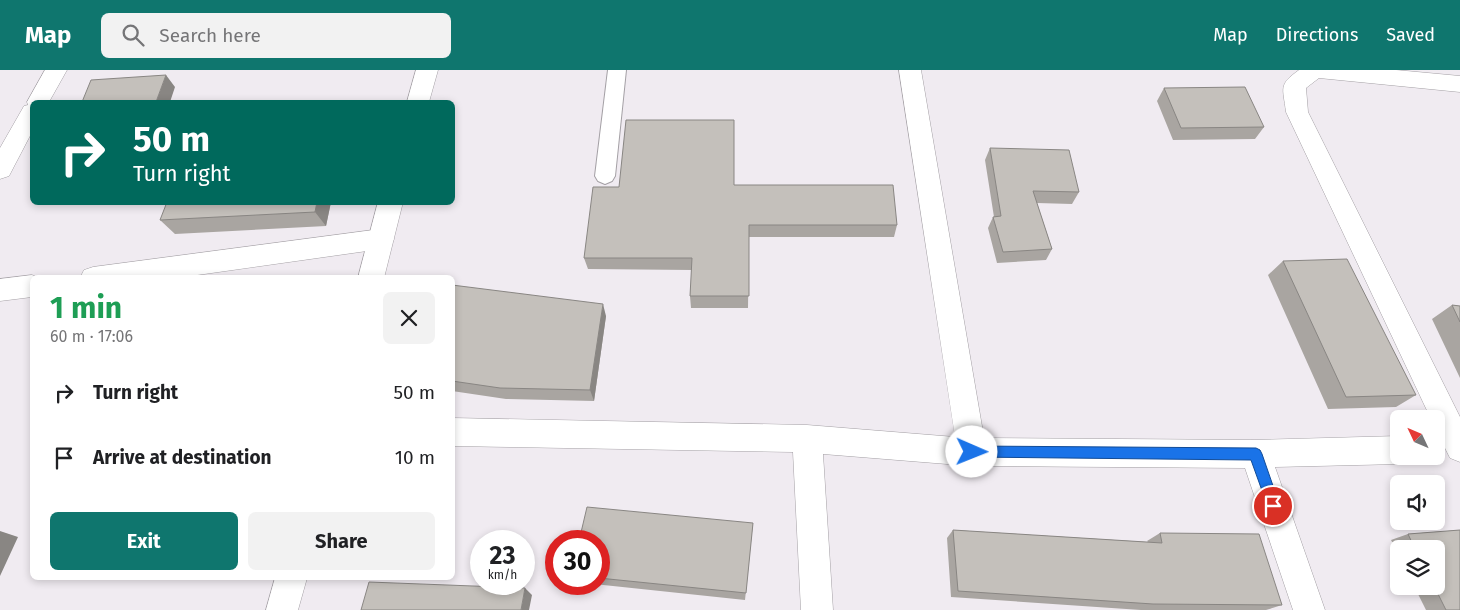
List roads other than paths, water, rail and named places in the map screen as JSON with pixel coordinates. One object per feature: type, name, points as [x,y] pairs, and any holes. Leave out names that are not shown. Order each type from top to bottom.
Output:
[{"type":"street","points":[[39,100],[56,70]]},
{"type":"street","points":[[419,100],[427,70]]},
{"type":"street","points":[[910,70],[972,452]]},
{"type":"street","points":[[1445,449],[1460,448],[1297,112],[1294,85],[1315,70],[1460,84]]},
{"type":"street","points":[[0,170],[30,116]]},
{"type":"street","points":[[372,275],[390,205]]},
{"type":"street","points":[[116,275],[382,239]]},
{"type":"street","points":[[0,290],[30,286]]},
{"type":"street","points":[[455,432],[807,438],[972,452],[1256,454],[1390,450]]},
{"type":"street","points":[[807,438],[817,610]]},
{"type":"street","points":[[1256,454],[1309,610]]},
{"type":"street","points":[[282,610],[290,580]]},
{"type":"lane","points":[[605,176],[617,70]]}]
